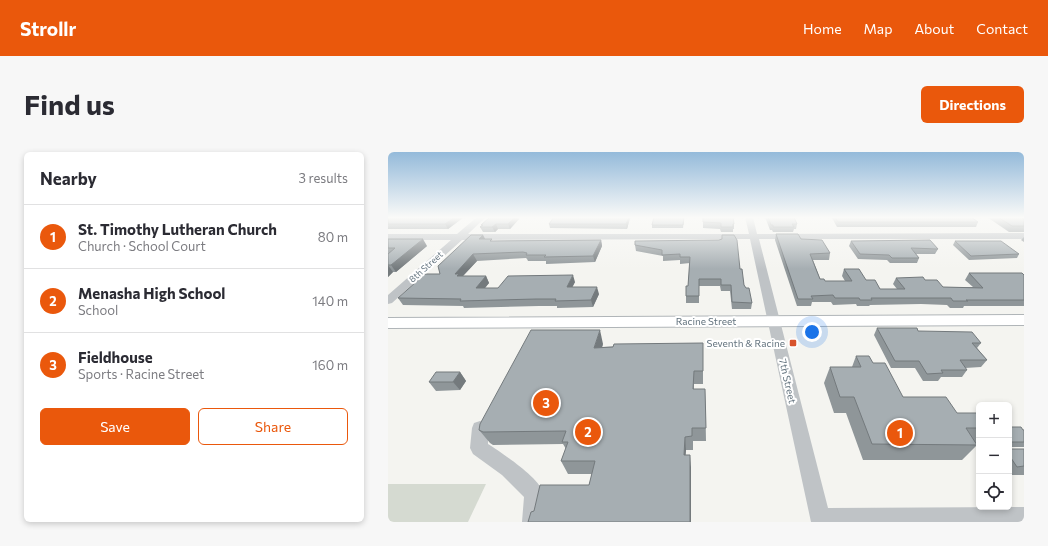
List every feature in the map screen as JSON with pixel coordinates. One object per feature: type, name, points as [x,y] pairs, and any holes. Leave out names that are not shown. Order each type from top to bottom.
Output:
[{"type":"main road","name":"Racine Street","points":[[388,323],[1024,320]]},
{"type":"street","name":"8th Street","points":[[388,301],[462,234]]},
{"type":"street","name":"7th Street","points":[[754,236],[821,520]]},
{"type":"street","points":[[388,237],[1024,236]]},
{"type":"street","points":[[480,428],[479,448],[504,464],[521,479],[534,494],[532,522]]},
{"type":"street","points":[[821,520],[1024,517]]},
{"type":"shaded area","points":[[388,484],[486,484],[468,522],[388,522]]},
{"type":"building","points":[[776,234],[798,234],[801,239],[822,240],[830,253],[810,254],[820,279],[824,279],[825,281],[852,281],[844,269],[859,269],[866,280],[875,280],[880,289],[905,289],[896,278],[923,277],[925,280],[937,280],[943,287],[983,288],[969,273],[1022,273],[1024,275],[1024,300],[953,301],[951,298],[871,298],[872,300],[860,300],[859,298],[835,298],[833,295],[811,296],[813,299],[798,299]]},
{"type":"building","points":[[471,235],[483,235],[479,239],[492,239],[490,241],[601,240],[593,256],[544,257],[546,255],[526,255],[527,253],[523,252],[473,254],[455,274],[459,274],[457,276],[486,276],[476,288],[498,288],[508,276],[573,275],[567,287],[597,287],[591,300],[555,301],[556,299],[536,299],[460,301],[461,299],[398,298],[425,274],[440,274],[438,266]]},
{"type":"building","points":[[722,235],[734,235],[737,240],[740,269],[742,269],[744,285],[746,288],[749,288],[752,303],[732,302],[731,285],[721,285],[721,279],[699,279],[699,296],[686,296],[690,257],[680,257],[680,254],[662,255],[662,250],[635,245],[635,241],[719,240],[722,239]]},
{"type":"building","points":[[388,239],[423,239],[391,265],[388,265],[388,254],[395,248],[388,248]]},
{"type":"building","points":[[930,240],[938,249],[911,248],[919,258],[892,258],[889,255],[860,254],[851,241]]},
{"type":"building","points":[[955,241],[1001,241],[1019,254],[971,256]]},
{"type":"building","points":[[877,328],[917,328],[918,331],[972,332],[981,343],[972,343],[987,360],[960,360],[967,370],[941,370],[943,373],[927,374],[919,361],[895,361]]},
{"type":"building","points":[[531,330],[600,330],[594,348],[613,347],[614,344],[703,343],[703,371],[694,371],[693,389],[705,389],[706,428],[692,428],[692,436],[685,437],[684,455],[690,455],[690,522],[528,522],[531,512],[534,511],[540,485],[589,485],[595,461],[561,461],[568,442],[562,442],[566,431],[483,432],[479,430],[480,424]]},
{"type":"building","points":[[856,356],[869,356],[873,363],[885,363],[903,397],[946,397],[957,413],[976,413],[976,428],[966,428],[976,445],[872,444],[854,397],[840,397],[830,367],[861,367]]},
{"type":"building","points":[[436,372],[460,372],[453,382],[429,382]]},
{"type":"building","points":[[1012,427],[1021,427],[1024,430],[1024,442],[1012,442]]},
{"type":"building","points":[[1012,449],[1024,449],[1024,466],[1017,467],[1012,460]]},
{"type":"place","name":"Seventh & Racine","points":[[793,343]]},
{"type":"place","name":"Fieldhouse","points":[[546,403]]},
{"type":"place","name":"Menasha High School","points":[[588,432]]},
{"type":"place","name":"St. Timothy Lutheran Church","points":[[900,433]]}]
